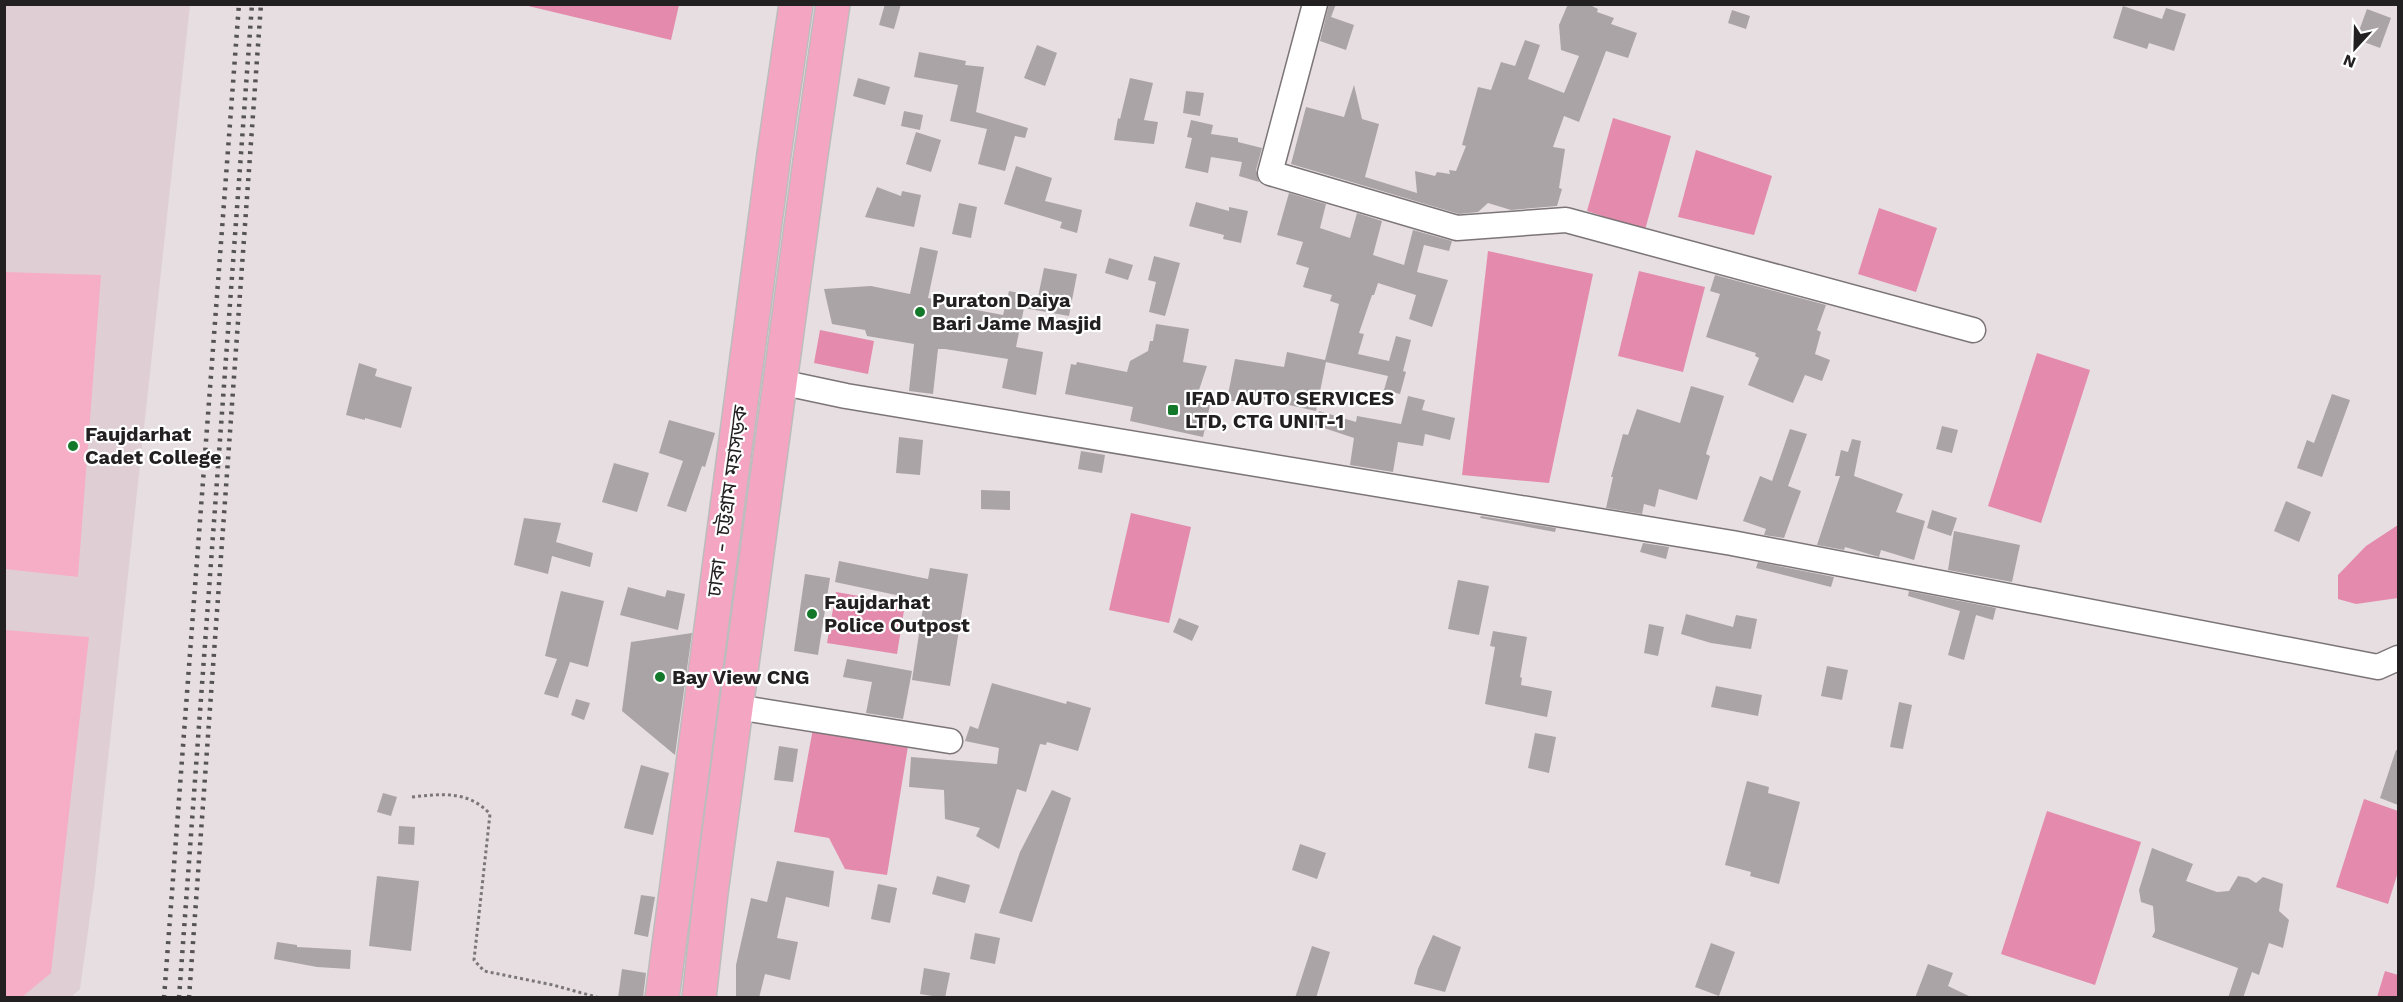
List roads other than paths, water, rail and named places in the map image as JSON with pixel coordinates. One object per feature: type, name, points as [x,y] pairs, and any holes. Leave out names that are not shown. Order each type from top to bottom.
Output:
[{"type":"highway","name":"ঢাকা - চট্টগ্রাম মহাসড়ক","points":[[662,998],[796,4]]},
{"type":"highway","name":"ঢাকা - চট্টগ্রাম মহাসড়ক","points":[[699,998],[780,382],[834,4]]},
{"type":"street","points":[[1315,4],[1270,173],[1457,228],[1566,220],[1973,330]]},
{"type":"street","points":[[780,382],[846,396],[1732,543],[2392,665]]},
{"type":"street","points":[[736,706],[950,741]]},
{"type":"railway","points":[[164,998],[239,4]]},
{"type":"railway","points":[[179,998],[252,4]]},
{"type":"railway","points":[[189,998],[261,4]]},
{"type":"place","name":"Puraton Daiya Bari Jame Masjid","points":[[920,312]]},
{"type":"place","name":"IFAD AUTO SERVICES LTD, CTG UNIT-1","points":[[1173,410]]},
{"type":"place","name":"Faujdarhat Cadet College","points":[[73,446]]},
{"type":"place","name":"Faujdarhat Police Outpost","points":[[812,614]]},
{"type":"place","name":"Bay View CNG","points":[[660,677]]}]
